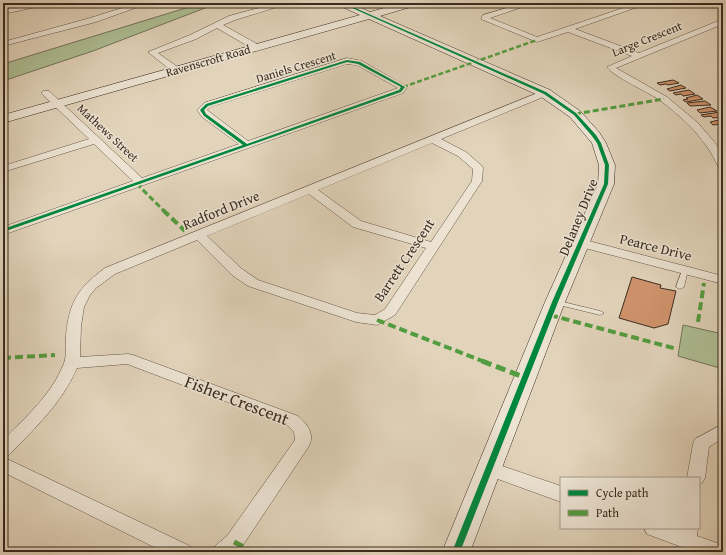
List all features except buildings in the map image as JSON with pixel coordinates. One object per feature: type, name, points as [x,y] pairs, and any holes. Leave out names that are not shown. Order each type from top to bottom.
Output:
[{"type":"street","points":[[3,12],[43,3]]},
{"type":"street","points":[[3,44],[93,20],[145,3]]},
{"type":"street","points":[[176,70],[152,52],[218,26],[232,18],[286,3]]},
{"type":"street","name":"Delaney Drive","points":[[342,3],[545,93],[575,114],[585,124],[599,143],[607,165],[606,184],[555,302],[456,552]]},
{"type":"street","name":"Ravenscroft Road","points":[[3,119],[413,3]]},
{"type":"street","points":[[530,3],[486,17],[485,19],[537,40],[570,30],[645,3]]},
{"type":"street","name":"Large Crescent","points":[[723,21],[611,67],[614,71],[640,84],[680,111],[695,125],[712,146],[723,166]]},
{"type":"street","points":[[218,26],[256,47]]},
{"type":"street","points":[[570,30],[638,55]]},
{"type":"street","name":"Daniels Crescent","points":[[3,231],[400,91],[403,87],[359,63],[347,61],[207,105],[202,110],[205,115],[246,145]]},
{"type":"street","name":"Mathews Street","points":[[46,93],[140,182]]},
{"type":"street","name":"Radford Drive","points":[[3,450],[35,419],[58,389],[72,363],[74,319],[81,296],[92,284],[110,270],[545,93]]},
{"type":"street","name":"Barrett Crescent","points":[[199,235],[237,272],[253,283],[356,317],[376,320],[390,312],[476,181],[478,168],[462,154],[433,139]]},
{"type":"street","points":[[3,169],[96,140]]},
{"type":"street","points":[[310,189],[357,224],[433,246]]},
{"type":"street","name":"Pearce Drive","points":[[581,243],[723,280]]},
{"type":"street","name":"Fisher Crescent","points":[[72,363],[128,360],[292,420],[302,429],[303,441],[234,542],[222,552]]},
{"type":"street","points":[[696,477],[701,444],[723,430]]},
{"type":"street","points":[[3,464],[183,552]]},
{"type":"street","points":[[490,469],[560,494]]},
{"type":"street","points":[[660,529],[688,534],[718,552]]},
{"type":"lane","points":[[680,286],[684,270]]},
{"type":"lane","points":[[555,302],[600,314]]},
{"type":"green space","points":[[202,3],[218,3],[93,51],[3,81],[3,64]]},
{"type":"green space","points":[[683,325],[723,334],[723,369],[678,356]]},
{"type":"marked path","points":[[403,87],[537,40]]},
{"type":"marked path","points":[[575,114],[664,99]]},
{"type":"marked path","points":[[140,182],[140,187],[185,231]]},
{"type":"marked path","points":[[698,322],[704,283]]},
{"type":"marked path","points":[[550,315],[677,349]]},
{"type":"marked path","points":[[377,320],[526,378]]},
{"type":"marked path","points":[[3,358],[55,355]]},
{"type":"marked path","points":[[234,542],[254,552]]},
{"type":"cycle path","points":[[342,3],[545,93],[575,114],[594,135],[599,143],[607,165],[606,184],[555,302],[456,552]]},
{"type":"cycle path","points":[[3,231],[400,91],[403,87],[359,63],[347,61],[207,105],[202,110],[205,115],[246,145]]}]
